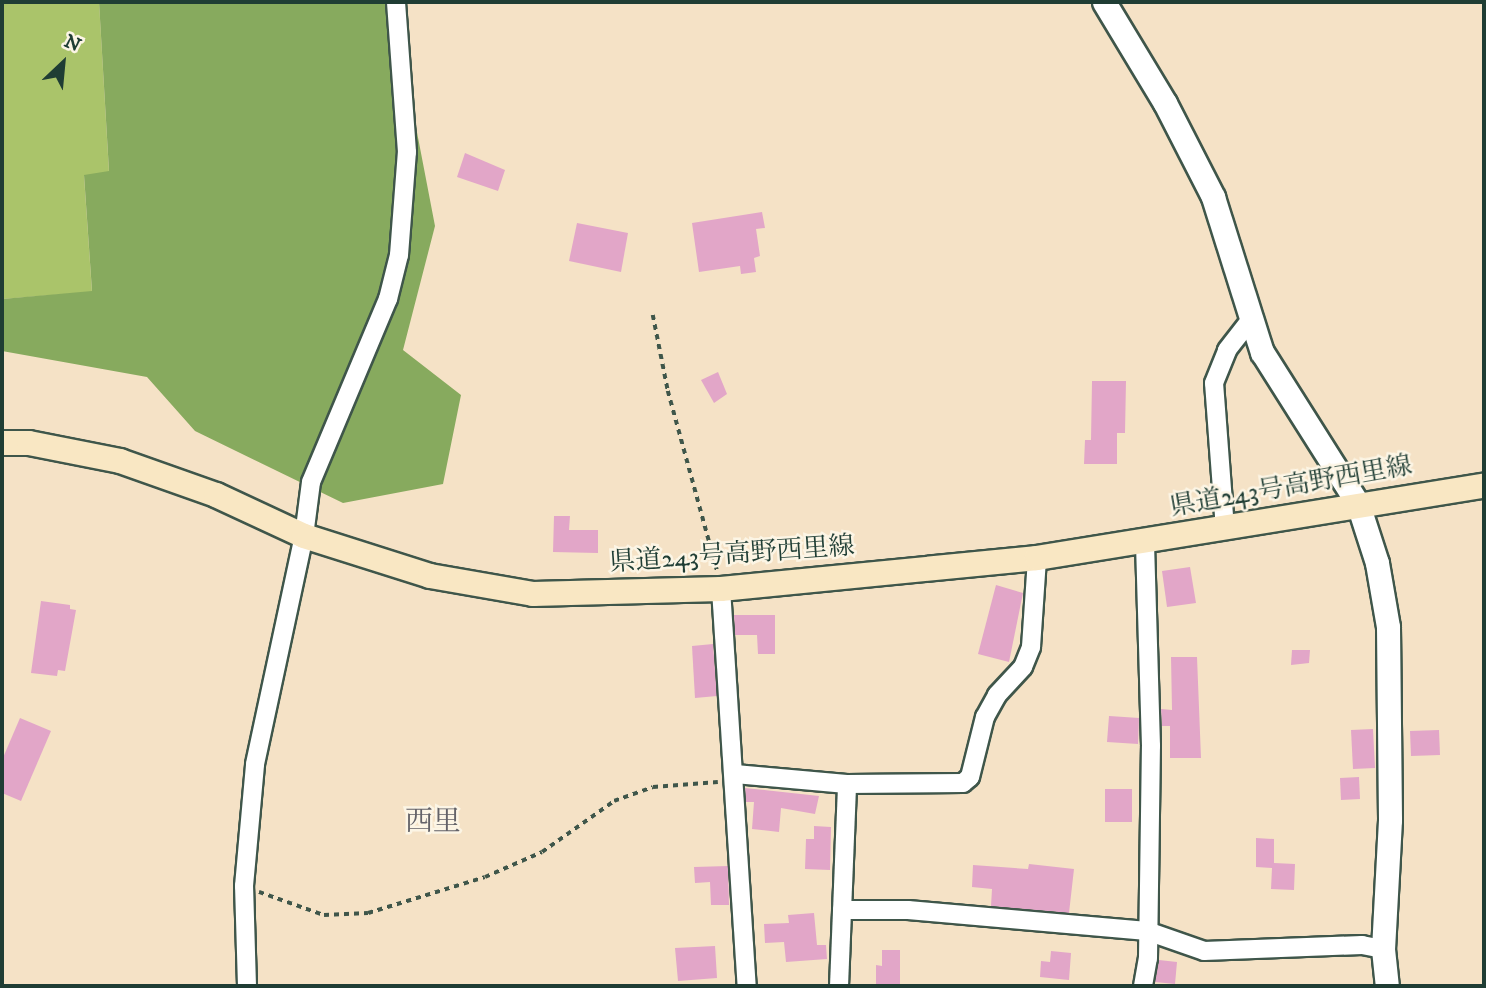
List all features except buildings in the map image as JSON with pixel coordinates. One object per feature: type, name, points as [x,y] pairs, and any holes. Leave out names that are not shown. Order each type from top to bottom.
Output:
[{"type":"main road","name":"県道243号高野西里線","points":[[2,443],[42,446],[120,461],[216,495],[304,536],[481,589],[588,595],[721,589],[1037,558],[1484,486]]},
{"type":"street","points":[[247,986],[244,886],[255,764],[304,536],[311,482],[388,299],[399,255],[407,152],[396,2]]},
{"type":"street","points":[[1104,2],[1165,103],[1213,197],[1231,245],[1250,321],[1262,352],[1358,505],[1377,563],[1388,627],[1390,820],[1383,949],[1387,986]]},
{"type":"street","points":[[1225,529],[1214,383],[1227,350],[1250,321]]},
{"type":"street","points":[[1143,986],[1147,931],[1151,746],[1145,542]]},
{"type":"street","points":[[735,777],[847,784],[951,786],[970,776],[985,717],[997,695],[1023,667],[1031,647],[1037,558]]},
{"type":"street","points":[[721,589],[747,986]]},
{"type":"street","points":[[839,986],[847,784]]},
{"type":"street","points":[[842,910],[908,911],[1147,931],[1203,951],[1362,945],[1383,949]]},
{"type":"path","points":[[653,315],[668,391],[721,589]]},
{"type":"path","points":[[244,886],[324,915],[368,913],[485,877],[542,852],[614,801],[653,787],[735,777]]},
{"type":"green space","points":[[2,2],[99,2],[109,172],[84,176],[92,292],[2,299]]},
{"type":"green space","points":[[99,2],[392,2],[435,226],[403,350],[461,395],[443,484],[343,503],[195,431],[147,377],[2,351],[2,299],[92,291],[84,175],[109,171]]},
{"type":"district","name":"西里","points":[[433,822]]}]
